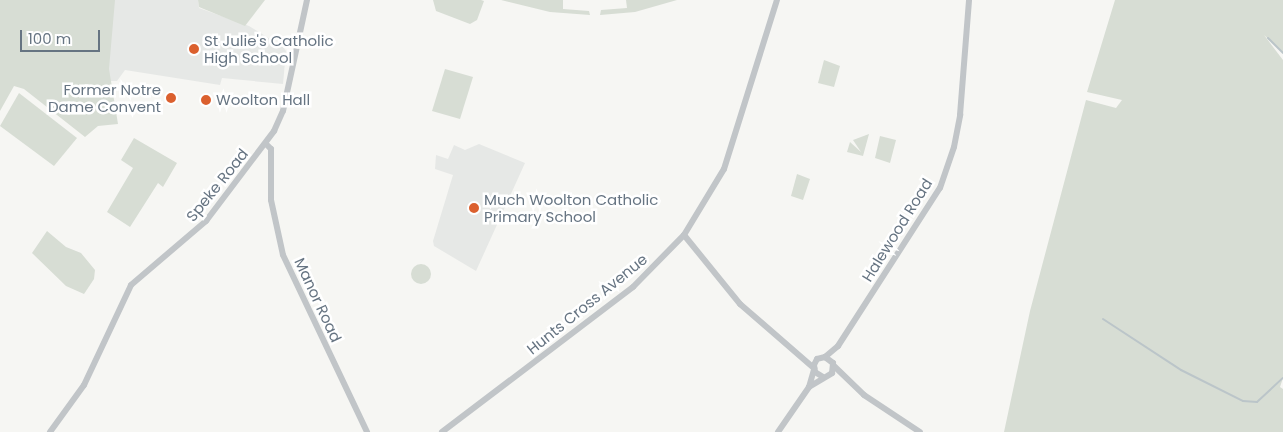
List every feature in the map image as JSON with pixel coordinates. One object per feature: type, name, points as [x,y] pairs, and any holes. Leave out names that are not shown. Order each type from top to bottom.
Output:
[{"type":"street","name":"Speke Road","points":[[50,432],[84,385],[131,284],[206,221],[266,144],[282,112],[306,0]]},
{"type":"street","name":"Hunts Cross Avenue","points":[[442,432],[634,287],[684,235],[724,169],[777,0]]},
{"type":"street","name":"Halewood Road","points":[[826,376],[833,365],[838,346],[918,225],[940,188],[949,165],[960,115],[969,0]]},
{"type":"street","name":"Manor Road","points":[[266,144],[271,149],[271,200],[283,254],[367,432]]},
{"type":"street","points":[[684,235],[740,304],[799,353],[814,368],[826,376],[845,380]]},
{"type":"street","name":"Halewood Road","points":[[809,387],[814,368],[822,357],[838,346]]},
{"type":"street","points":[[799,353],[822,357],[833,365],[845,380],[920,432]]},
{"type":"street","points":[[778,432],[809,387],[826,376]]},
{"type":"shaded area","points":[[0,0],[115,0],[109,69],[118,124],[98,126],[85,137],[24,89],[14,86],[0,111]]},
{"type":"shaded area","name":"St Julie's Catholic High School","points":[[109,0],[198,0],[199,8],[249,26],[283,47],[286,51],[283,84],[222,78],[220,85],[125,70],[117,81],[103,81]]},
{"type":"shaded area","points":[[198,0],[265,0],[245,26],[199,7]]},
{"type":"shaded area","points":[[433,0],[484,1],[477,20],[470,24],[436,11]]},
{"type":"shaded area","points":[[501,0],[563,0],[563,9],[589,11],[590,15],[550,12]]},
{"type":"shaded area","points":[[626,0],[677,0],[635,12],[600,15],[601,10],[627,8]]},
{"type":"shaded area","points":[[1115,0],[1283,0],[1283,53],[1264,35],[1283,60],[1283,378],[1280,387],[1283,389],[1283,432],[1004,432],[1030,311],[1086,100],[1116,108],[1122,100],[1087,92]]},
{"type":"shaded area","points":[[824,60],[840,66],[834,87],[818,83]]},
{"type":"shaded area","points":[[445,69],[473,77],[460,119],[432,111]]},
{"type":"shaded area","points":[[19,93],[77,138],[54,166],[0,126]]},
{"type":"shaded area","points":[[869,134],[863,156],[847,152],[850,142],[861,152],[853,140]]},
{"type":"shaded area","points":[[880,136],[896,140],[890,163],[875,158]]},
{"type":"shaded area","points":[[134,138],[177,163],[163,187],[158,183],[130,227],[107,212],[133,168],[121,160]]},
{"type":"shaded area","name":"Much Woolton Catholic Primary School","points":[[479,144],[525,163],[476,271],[434,246],[433,241],[453,175],[435,169],[436,155],[448,159],[454,145],[465,150]]},
{"type":"shaded area","points":[[797,174],[810,179],[803,200],[791,196]]},
{"type":"shaded area","points":[[47,231],[66,247],[81,253],[95,270],[94,279],[84,294],[66,286],[32,253]]},
{"type":"shaded area","points":[[421,264],[428,267],[431,274],[428,281],[421,284],[414,281],[411,274],[414,267]]},
{"type":"waterway","points":[[1268,38],[1283,53]]},
{"type":"waterway","points":[[1103,319],[1181,370],[1243,401],[1257,402],[1283,378]]},
{"type":"place","name":"St Julie's Catholic High School","points":[[194,49]]},
{"type":"place","name":"Former Notre Dame Convent","points":[[171,98]]},
{"type":"place","name":"Woolton Hall","points":[[206,100]]},
{"type":"place","name":"Much Woolton Catholic Primary School","points":[[474,208]]}]
